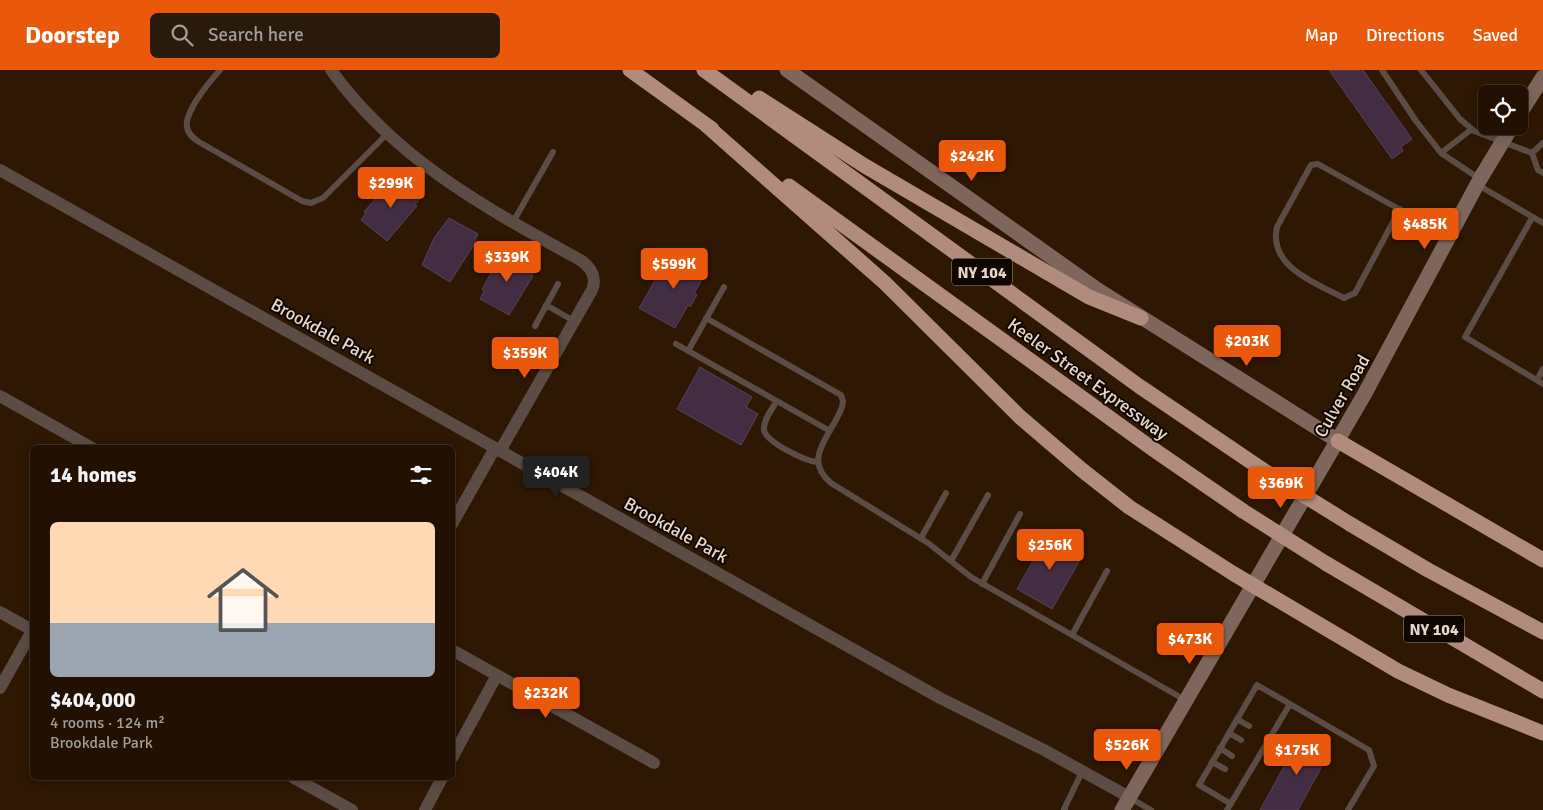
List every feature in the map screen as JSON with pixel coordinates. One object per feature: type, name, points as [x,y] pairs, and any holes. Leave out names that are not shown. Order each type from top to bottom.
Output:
[{"type":"highway","name":"Keeler Street Expressway","points":[[630,70],[1142,441],[1243,511],[1327,564],[1543,691]]},
{"type":"highway","name":"Keeler Street Expressway","points":[[704,70],[1139,386],[1263,470],[1428,570],[1543,632]]},
{"type":"highway","points":[[714,70],[865,166],[1089,297],[1141,318]]},
{"type":"highway","points":[[706,125],[884,283],[992,390],[1067,458],[1129,507],[1254,586],[1406,675],[1480,709],[1543,733]]},
{"type":"highway","points":[[1338,441],[1543,560]]},
{"type":"main road","points":[[786,70],[1141,318],[1338,441]]},
{"type":"main road","points":[[1528,101],[1543,77]]},
{"type":"main road","name":"Culver Road","points":[[1125,804],[1386,358],[1449,237],[1506,135]]},
{"type":"street","points":[[331,70],[362,108],[387,134],[437,176],[582,262],[593,273],[594,286],[498,450],[455,519]]},
{"type":"street","name":"Brookdale Park","points":[[0,170],[946,701],[1082,772],[1125,804]]},
{"type":"street","points":[[0,396],[87,445]]},
{"type":"street","points":[[0,612],[30,629]]},
{"type":"street","points":[[0,688],[30,634]]},
{"type":"street","points":[[455,652],[654,763]]},
{"type":"street","points":[[455,752],[497,675]]},
{"type":"street","points":[[298,780],[352,810]]},
{"type":"street","points":[[424,810],[441,780]]},
{"type":"lane","points":[[220,70],[204,89],[192,109],[187,122],[188,133],[199,142],[302,201],[311,202],[323,198],[387,134]]},
{"type":"lane","points":[[1382,70],[1416,121],[1441,153],[1479,182],[1532,218],[1543,223]]},
{"type":"lane","points":[[1421,70],[1460,119],[1472,129],[1532,152]]},
{"type":"lane","points":[[1441,153],[1472,129]]},
{"type":"lane","points":[[1532,152],[1543,143]]},
{"type":"lane","points":[[513,222],[553,152]]},
{"type":"lane","points":[[1532,152],[1538,170],[1543,173]]},
{"type":"lane","points":[[1400,210],[1355,293],[1344,298],[1291,269],[1281,256],[1274,238],[1277,227],[1311,165],[1318,164],[1449,237]]},
{"type":"lane","points":[[1532,218],[1465,337],[1540,382],[1543,369]]},
{"type":"lane","points":[[534,326],[558,284]]},
{"type":"lane","points":[[688,351],[724,287]]},
{"type":"lane","points":[[546,305],[574,321]]},
{"type":"lane","points":[[706,318],[838,392],[843,404],[818,454],[817,462],[820,472],[831,483],[921,538],[982,584],[1187,700]]},
{"type":"lane","points":[[676,344],[830,431]]},
{"type":"lane","points":[[777,401],[764,424],[766,435],[773,442],[801,457],[817,462]]},
{"type":"lane","points":[[921,538],[946,493]]},
{"type":"lane","points":[[951,561],[988,495]]},
{"type":"lane","points":[[982,584],[1020,514]]},
{"type":"lane","points":[[1072,635],[1107,571]]},
{"type":"lane","points":[[1290,704],[1229,807],[1199,785],[1256,685],[1290,704],[1369,750],[1374,766],[1348,810]]},
{"type":"lane","points":[[1237,719],[1249,726]]},
{"type":"lane","points":[[1229,733],[1241,740]]},
{"type":"lane","points":[[1263,734],[1270,738]]},
{"type":"lane","points":[[1220,748],[1232,756]]},
{"type":"lane","points":[[1254,748],[1262,752]]},
{"type":"lane","points":[[1212,762],[1225,769]]},
{"type":"lane","points":[[1245,764],[1252,768]]},
{"type":"lane","points":[[1064,810],[1082,772]]},
{"type":"lane","points":[[1238,777],[1244,781]]},
{"type":"lane","points":[[1125,804],[1151,810]]},
{"type":"building","points":[[1329,70],[1363,70],[1412,139],[1401,147],[1403,151],[1392,159]]},
{"type":"building","points":[[394,177],[421,197],[415,205],[417,206],[387,241],[361,220],[366,213],[364,212]]},
{"type":"building","points":[[449,218],[478,234],[475,243],[450,282],[422,265],[434,238]]},
{"type":"building","points":[[507,251],[536,267],[533,276],[509,315],[480,299],[484,291],[482,289],[500,258],[502,259]]},
{"type":"building","points":[[672,251],[707,270],[694,294],[697,295],[690,307],[688,305],[675,328],[639,308]]},
{"type":"building","points":[[700,367],[752,397],[746,407],[758,414],[741,445],[677,409]]},
{"type":"building","points":[[1049,533],[1084,553],[1052,609],[1017,589]]},
{"type":"building","points":[[1302,734],[1331,750],[1298,810],[1260,810]]}]
